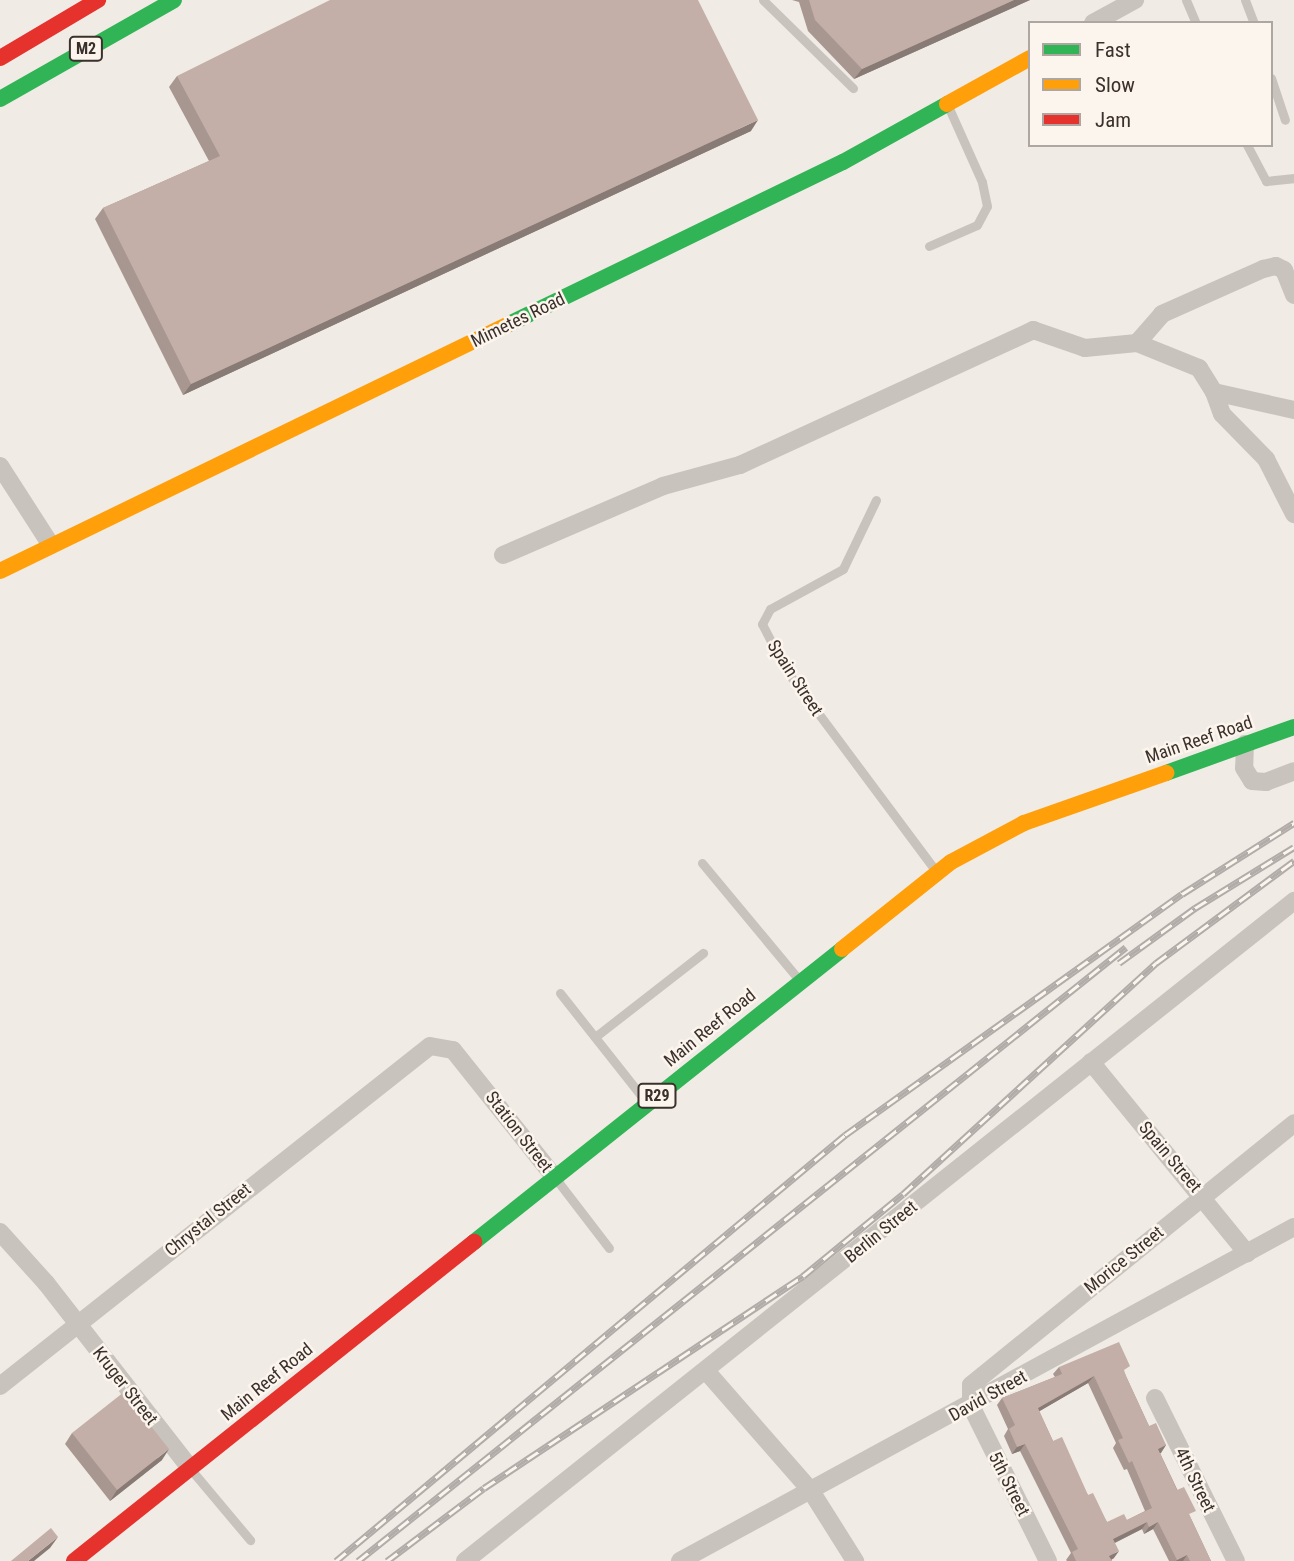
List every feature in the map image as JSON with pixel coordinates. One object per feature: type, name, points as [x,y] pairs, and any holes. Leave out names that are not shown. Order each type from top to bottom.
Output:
[{"type":"main road","name":"M2","points":[[0,58],[98,0]]},
{"type":"main road","name":"M2","points":[[0,99],[174,0]]},
{"type":"main road","name":"Mimetes Road","points":[[0,571],[844,162],[1028,59]]},
{"type":"main road","name":"Main Reef Road","points":[[74,1561],[937,872],[1024,823],[1294,727]]},
{"type":"street","points":[[1097,21],[1135,0]]},
{"type":"street","points":[[1137,343],[1162,314],[1263,269],[1276,266],[1284,270],[1294,295]]},
{"type":"street","points":[[503,555],[663,486],[740,465],[1028,331],[1045,332],[1085,348],[1137,343],[1199,368],[1214,392],[1222,414],[1266,459],[1294,514]]},
{"type":"street","points":[[1214,392],[1294,410]]},
{"type":"street","points":[[0,466],[51,545]]},
{"type":"street","points":[[1245,744],[1247,775],[1252,781],[1266,782],[1294,771]]},
{"type":"street","name":"Berlin Street","points":[[465,1561],[707,1372],[1294,901]]},
{"type":"street","name":"Station Street","points":[[415,1054],[439,1044],[453,1050],[555,1178]]},
{"type":"street","name":"Chrystal Street","points":[[0,1386],[415,1054]]},
{"type":"street","name":"Spain Street","points":[[1091,1062],[1247,1253]]},
{"type":"street","name":"Morice Street","points":[[971,1406],[973,1382],[1294,1123]]},
{"type":"street","name":"David Street","points":[[680,1561],[971,1406],[1294,1227]]},
{"type":"street","name":"Kruger Street","points":[[2,1237],[78,1324],[190,1468]]},
{"type":"street","points":[[1019,1345],[1038,1367]]},
{"type":"street","points":[[707,1372],[811,1491],[855,1561]]},
{"type":"street","name":"4th Street","points":[[1155,1398],[1236,1561]]},
{"type":"street","name":"5th Street","points":[[971,1406],[1048,1561]]},
{"type":"lane","points":[[763,0],[853,88]]},
{"type":"lane","points":[[1186,0],[1195,21]]},
{"type":"lane","points":[[1245,0],[1253,21]]},
{"type":"lane","points":[[1273,84],[1284,120]]},
{"type":"lane","points":[[929,246],[977,225],[988,206],[982,182],[947,104]]},
{"type":"lane","points":[[1248,147],[1266,181],[1294,178]]},
{"type":"lane","name":"Spain Street","points":[[876,500],[843,569],[770,609],[762,624],[786,670],[937,872]]},
{"type":"lane","points":[[702,863],[800,982]]},
{"type":"lane","points":[[595,1037],[703,953]]},
{"type":"lane","points":[[560,993],[647,1104]]},
{"type":"lane","name":"Station Street","points":[[555,1178],[609,1248]]},
{"type":"lane","name":"Kruger Street","points":[[190,1468],[250,1540]]},
{"type":"building","points":[[330,0],[698,0],[758,120],[191,384],[103,208],[220,156],[177,76]]},
{"type":"building","points":[[809,0],[1014,0],[862,69],[815,20]]},
{"type":"building","points":[[1119,1342],[1130,1366],[1124,1370],[1126,1376],[1149,1426],[1156,1423],[1166,1445],[1158,1449],[1177,1490],[1184,1487],[1196,1511],[1189,1514],[1211,1561],[1190,1561],[1187,1555],[1177,1560],[1158,1522],[1149,1527],[1147,1522],[1113,1539],[1119,1551],[1109,1556],[1112,1561],[1076,1561],[1072,1552],[1078,1549],[1025,1444],[1017,1447],[1009,1429],[1015,1425],[1002,1398],[1062,1374],[1059,1367]],"holes":[[[1094,1376],[1123,1438],[1118,1440],[1129,1463],[1132,1461],[1152,1508],[1127,1520],[1124,1514],[1107,1522],[1093,1493],[1088,1495],[1062,1437],[1053,1441],[1038,1408]]]},
{"type":"building","points":[[124,1392],[169,1449],[117,1490],[72,1433]]},
{"type":"building","points":[[51,1528],[58,1537],[28,1561],[11,1561]]},
{"type":"railway","points":[[336,1561],[845,1135],[1182,894],[1294,823]]},
{"type":"railway","points":[[1119,963],[1195,908],[1294,847]]},
{"type":"railway","points":[[387,1561],[484,1488],[803,1276],[903,1194],[1156,963],[1294,861]]},
{"type":"railway","points":[[358,1561],[1126,947]]},
{"type":"traffic: fast","points":[[0,99],[174,0]]},
{"type":"traffic: fast","points":[[509,324],[843,162],[947,104]]},
{"type":"traffic: fast","points":[[1166,773],[1294,727]]},
{"type":"traffic: fast","points":[[474,1242],[842,949]]},
{"type":"traffic: slow","points":[[947,104],[1028,59]]},
{"type":"traffic: slow","points":[[0,571],[509,324]]},
{"type":"traffic: slow","points":[[842,949],[951,862],[1024,823],[1166,773]]},
{"type":"traffic: jam","points":[[0,58],[98,0]]},
{"type":"traffic: jam","points":[[74,1561],[474,1242]]}]
